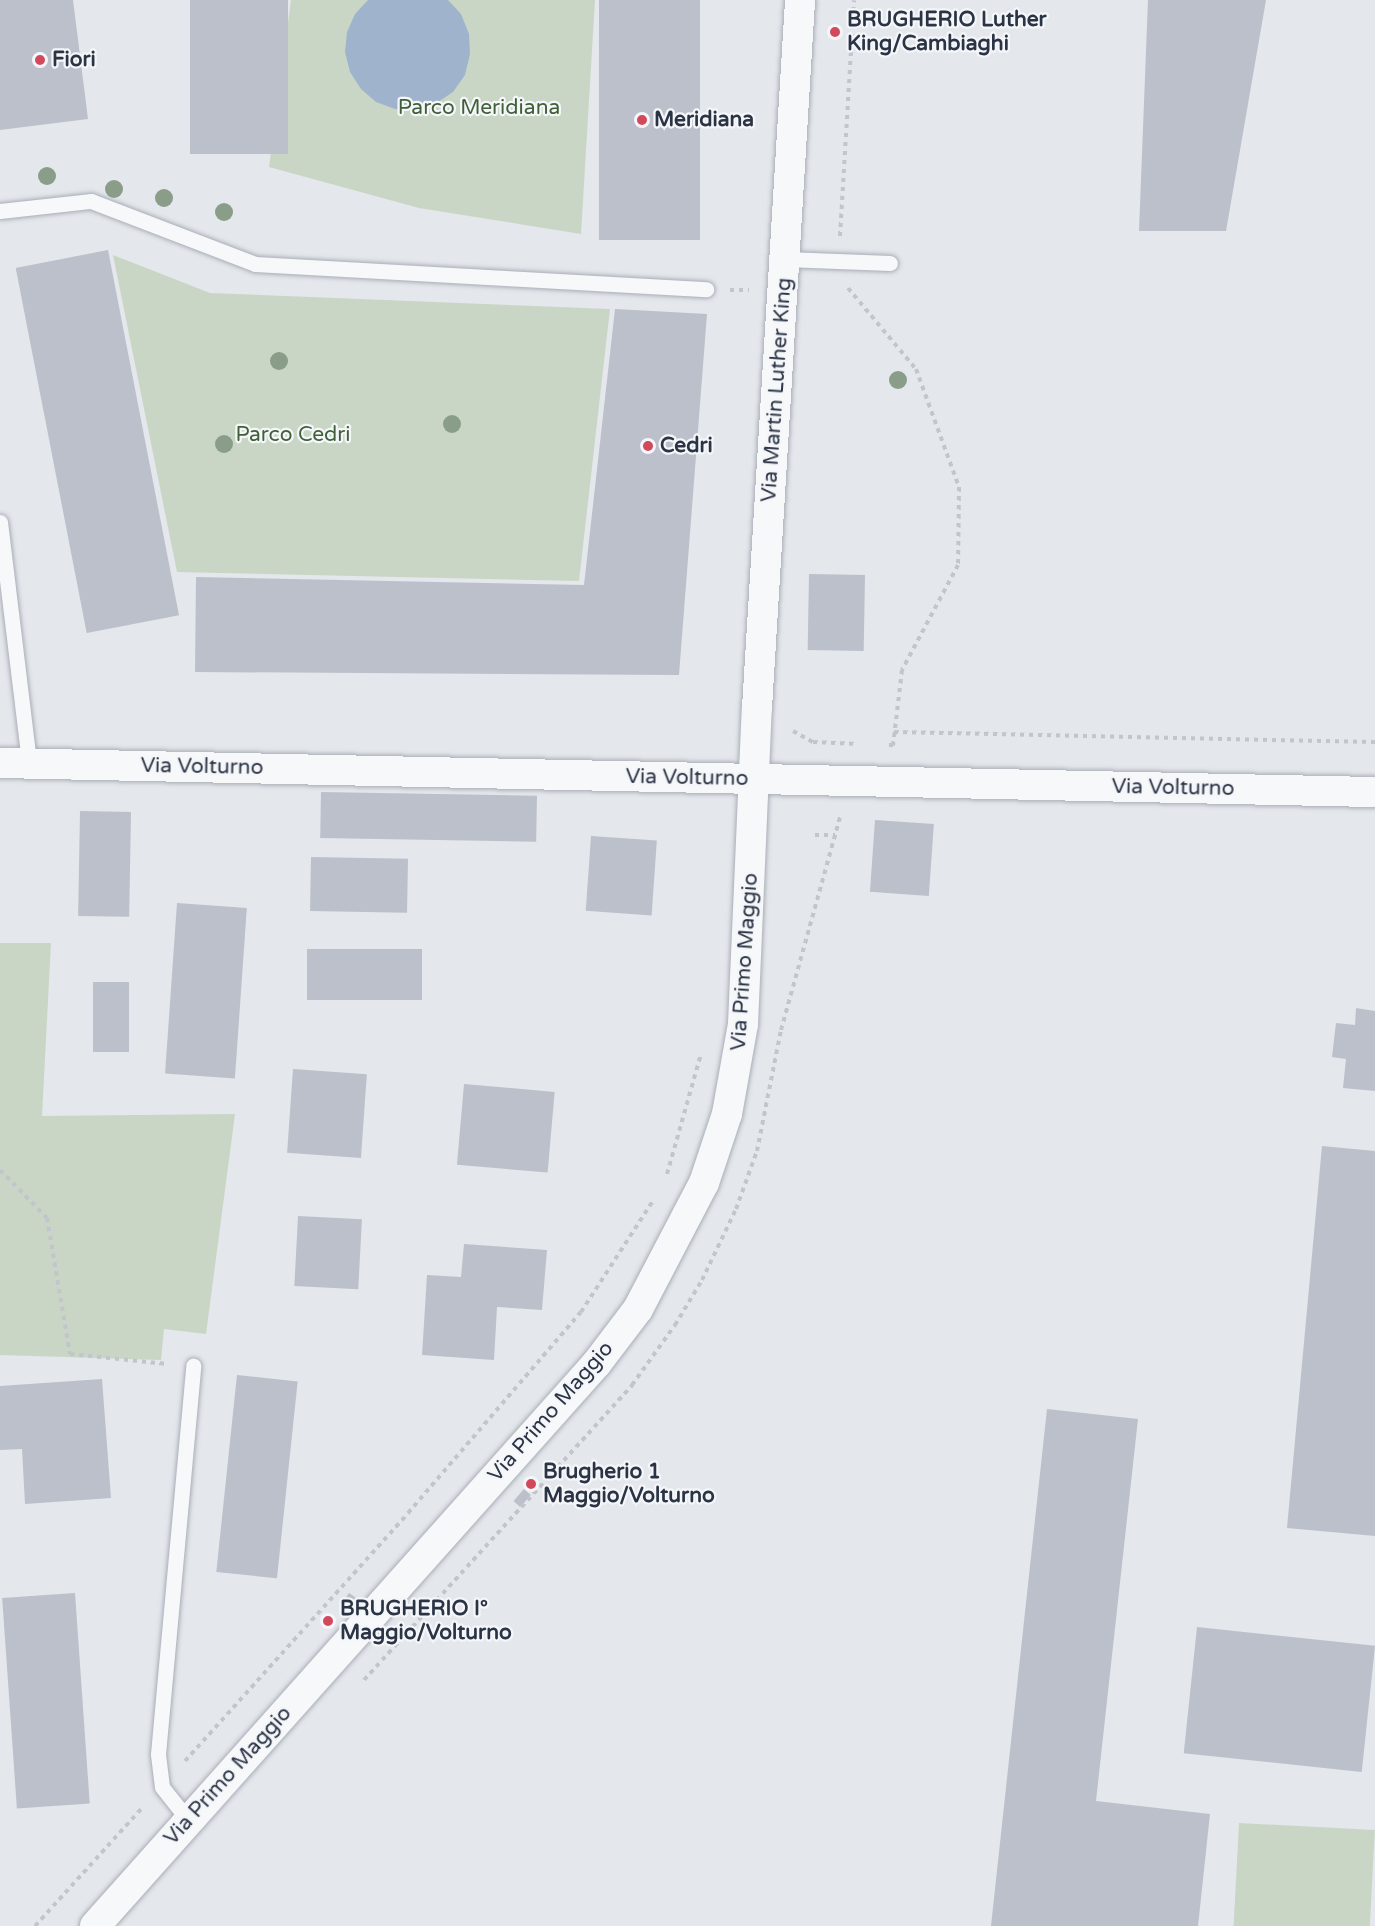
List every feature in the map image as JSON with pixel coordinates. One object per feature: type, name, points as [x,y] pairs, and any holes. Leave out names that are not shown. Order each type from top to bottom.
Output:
[{"type":"street","name":"Via Martin Luther King","points":[[754,780],[800,0]]},
{"type":"street","name":"Via Volturno","points":[[14,763],[1375,792]]},
{"type":"street","name":"Via Primo Maggio","points":[[95,1926],[597,1363],[638,1309],[675,1244],[704,1183],[727,1114],[739,1055],[751,890],[754,780]]},
{"type":"lane","points":[[0,211],[91,201],[255,264],[706,289]]},
{"type":"lane","points":[[785,259],[890,263]]},
{"type":"lane","points":[[0,522],[14,763]]},
{"type":"lane","points":[[189,1821],[162,1787],[158,1754],[193,1366]]},
{"type":"path","points":[[854,0],[838,276],[916,369],[959,486],[958,565],[902,670],[893,745],[881,745]]},
{"type":"path","points":[[706,289],[783,292]]},
{"type":"path","points":[[793,731],[813,742],[869,745]]},
{"type":"path","points":[[894,732],[1375,742]]},
{"type":"path","points":[[815,834],[835,835]]},
{"type":"path","points":[[665,1182],[703,1046]]},
{"type":"path","points":[[0,1170],[47,1218],[70,1354],[193,1366]]},
{"type":"path","points":[[35,1926],[408,1513],[581,1312],[659,1192]]},
{"type":"green space","name":"Parco Meridiana","points":[[291,0],[595,0],[581,234],[419,208],[269,167]]},
{"type":"green space","name":"Parco Cedri","points":[[113,255],[210,293],[610,309],[579,581],[177,572]]},
{"type":"green space","points":[[0,943],[51,943],[42,1116],[235,1114],[206,1334],[164,1329],[161,1360],[0,1355]]},
{"type":"green space","points":[[1239,1823],[1375,1830],[1370,1926],[1234,1926]]},
{"type":"water","points":[[368,0],[448,0],[461,14],[469,34],[470,54],[465,75],[453,92],[435,104],[415,110],[395,109],[376,102],[361,89],[350,72],[345,52],[347,32],[355,14]]},
{"type":"building","name":"Fiori","points":[[0,0],[73,0],[88,119],[0,130]]},
{"type":"building","points":[[190,0],[288,0],[288,154],[190,154]]},
{"type":"building","name":"Meridiana","points":[[599,0],[700,0],[700,240],[599,240]]},
{"type":"building","points":[[1148,0],[1266,0],[1226,231],[1139,231]]},
{"type":"building","points":[[108,250],[179,615],[87,633],[16,268]]},
{"type":"building","name":"Cedri","points":[[615,309],[707,314],[679,675],[195,672],[196,577],[584,585]]},
{"type":"building","points":[[809,574],[865,575],[864,651],[808,650]]},
{"type":"building","points":[[321,792],[537,796],[536,842],[320,838]]},
{"type":"building","points":[[80,811],[131,812],[129,917],[78,916]]},
{"type":"building","points":[[875,820],[934,824],[929,896],[870,892]]},
{"type":"building","points":[[591,836],[657,841],[652,915],[586,911]]},
{"type":"building","points":[[311,857],[408,859],[407,913],[310,911]]},
{"type":"building","points":[[177,903],[247,908],[235,1078],[165,1074]]},
{"type":"building","points":[[307,949],[422,949],[422,1000],[307,1000]]},
{"type":"building","points":[[93,982],[129,982],[129,1052],[93,1052]]},
{"type":"building","points":[[1356,1008],[1375,1011],[1375,1091],[1343,1088],[1346,1059],[1332,1057],[1336,1023],[1355,1025]]},
{"type":"building","points":[[293,1069],[367,1074],[361,1158],[287,1153]]},
{"type":"building","points":[[464,1084],[555,1092],[548,1173],[457,1165]]},
{"type":"building","points":[[1322,1146],[1375,1151],[1375,1536],[1287,1528]]},
{"type":"building","points":[[298,1216],[362,1219],[358,1289],[294,1286]]},
{"type":"building","points":[[464,1244],[547,1250],[542,1310],[497,1307],[494,1360],[422,1355],[427,1275],[461,1277]]},
{"type":"building","points":[[237,1375],[298,1381],[277,1578],[216,1572]]},
{"type":"building","points":[[102,1379],[111,1498],[25,1504],[22,1449],[0,1450],[0,1386]]},
{"type":"building","points":[[1047,1409],[1138,1419],[1096,1801],[1210,1814],[1198,1926],[991,1926]]},
{"type":"building","points":[[524,1489],[531,1495],[520,1507],[514,1501]]},
{"type":"building","points":[[75,1593],[90,1803],[17,1809],[2,1598]]},
{"type":"building","points":[[349,1593],[358,1599],[350,1612],[341,1605]]},
{"type":"building","points":[[1197,1627],[1375,1646],[1362,1772],[1184,1753]]},
{"type":"place","name":"BRUGHERIO Luther King/Cambiaghi","points":[[835,32]]},
{"type":"place","name":"Fiori","points":[[40,60]]},
{"type":"place","name":"Meridiana","points":[[642,120]]},
{"type":"place","name":"Cedri","points":[[648,446]]},
{"type":"place","name":"Brugherio 1 Maggio/Volturno","points":[[531,1484]]},
{"type":"place","name":"BRUGHERIO I° Maggio/Volturno","points":[[328,1621]]}]
